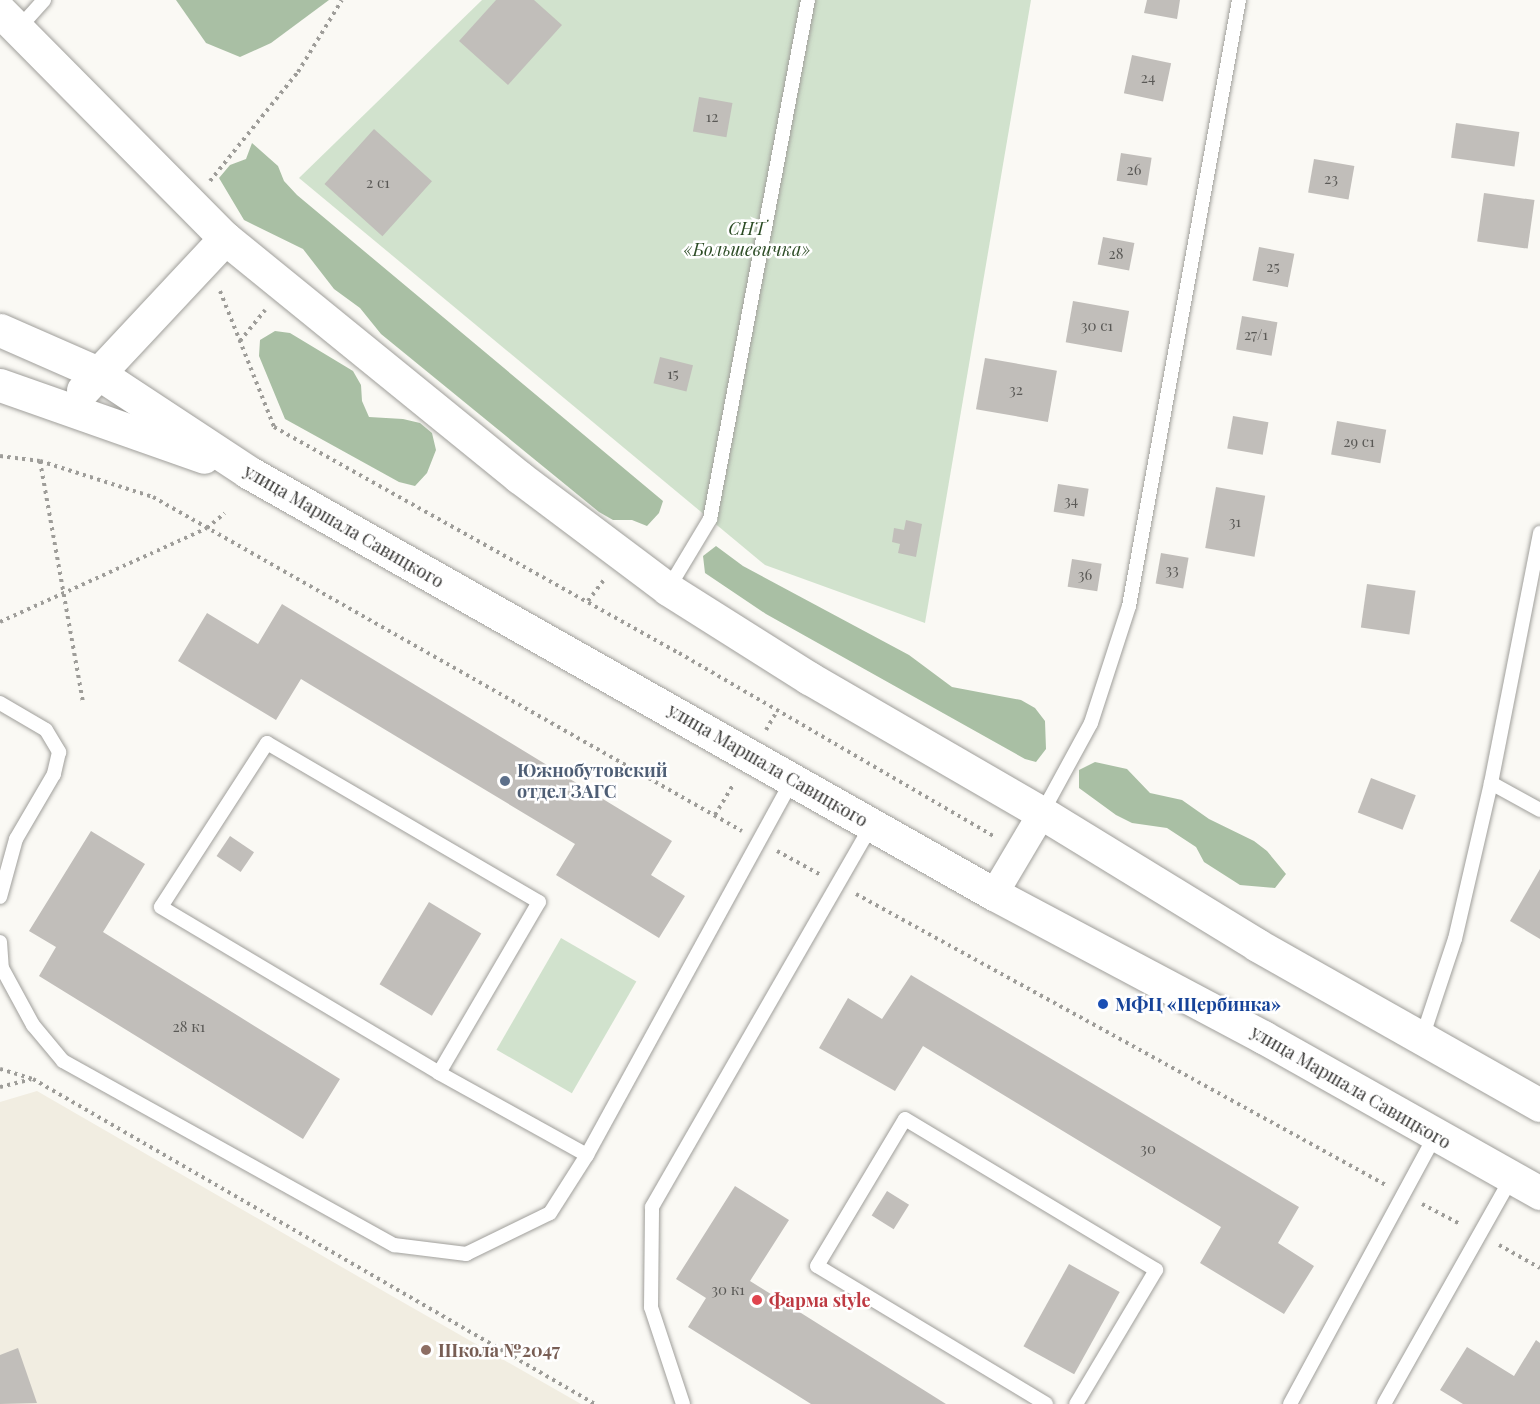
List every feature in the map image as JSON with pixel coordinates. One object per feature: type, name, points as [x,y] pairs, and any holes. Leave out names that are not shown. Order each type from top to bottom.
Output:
[{"type":"street","points":[[9,20],[190,204],[216,247],[668,588],[809,678],[1042,813],[1257,945],[1540,1105]]},
{"type":"street","points":[[65,409],[216,247]]},
{"type":"street","name":"улица Маршала Савицкого","points":[[0,330],[98,373],[248,472],[994,894],[1263,1037],[1435,1136],[1540,1193]]},
{"type":"street","points":[[0,385],[248,472]]},
{"type":"street","points":[[994,894],[1042,813]]},
{"type":"lane","points":[[9,20],[44,0]]},
{"type":"lane","points":[[668,588],[710,519],[808,0]]},
{"type":"lane","points":[[1042,813],[1091,723],[1129,606],[1239,0]]},
{"type":"lane","points":[[1422,1039],[1455,939],[1491,783],[1540,532]]},
{"type":"lane","points":[[0,703],[46,730],[59,752],[54,774],[16,839],[0,897]]},
{"type":"lane","points":[[439,1073],[539,902],[267,743],[161,907],[439,1073],[587,1155]]},
{"type":"lane","points":[[0,942],[2,968],[33,1025],[63,1061],[394,1245],[466,1254],[550,1213],[587,1155],[794,779]]},
{"type":"lane","points":[[1491,783],[1540,810]]},
{"type":"lane","points":[[683,1404],[651,1308],[652,1207],[835,883],[872,825]]},
{"type":"lane","points":[[1046,1404],[817,1266],[905,1119],[1156,1270],[1076,1404]]},
{"type":"lane","points":[[1290,1404],[1435,1136]]},
{"type":"lane","points":[[1384,1404],[1512,1177]]},
{"type":"path","points":[[190,204],[298,72],[342,0]]},
{"type":"path","points":[[216,247],[274,427],[669,647],[1019,852]]},
{"type":"path","points":[[0,456],[40,461],[153,497],[760,842],[1540,1268]]},
{"type":"path","points":[[40,461],[83,702]]},
{"type":"path","points":[[0,622],[207,528],[225,513]]},
{"type":"path","points":[[0,1069],[33,1079],[595,1404]]},
{"type":"path","points":[[0,1088],[33,1079]]},
{"type":"shaded area","points":[[37,1091],[581,1404],[0,1404],[0,1102]]},
{"type":"green space","points":[[176,0],[329,0],[271,43],[240,57],[206,43]]},
{"type":"green space","name":"СНТ «Большевичка»","points":[[482,0],[1031,0],[925,623],[765,565],[299,178]]},
{"type":"green space","points":[[252,143],[278,166],[284,181],[297,195],[663,501],[659,513],[647,526],[632,520],[613,520],[599,512],[381,334],[360,308],[334,289],[303,249],[244,220],[219,178],[230,165],[246,159]]},
{"type":"green space","points":[[275,331],[290,333],[353,371],[361,385],[362,401],[369,417],[403,419],[420,423],[432,433],[436,450],[427,473],[415,486],[399,482],[285,419],[259,356],[260,340]]},
{"type":"green space","points":[[716,546],[743,566],[909,655],[952,687],[1021,700],[1035,708],[1045,721],[1046,749],[1036,762],[1025,759],[766,614],[705,573],[703,556]]},
{"type":"green space","points":[[1095,762],[1127,769],[1150,793],[1182,800],[1209,819],[1254,841],[1267,851],[1286,874],[1275,888],[1240,885],[1204,862],[1196,847],[1167,828],[1132,823],[1116,815],[1079,788],[1079,770]]},
{"type":"green space","points":[[561,938],[636,981],[572,1093],[497,1050]]},
{"type":"building","points":[[496,0],[534,0],[562,25],[508,85],[459,41]]},
{"type":"building","points":[[1147,0],[1180,0],[1177,19],[1144,13]]},
{"type":"building","points":[[1132,55],[1171,63],[1163,101],[1124,93]]},
{"type":"building","points":[[699,97],[732,103],[726,137],[693,131]]},
{"type":"building","points":[[1456,123],[1519,132],[1515,167],[1451,158]]},
{"type":"building","points":[[374,129],[432,181],[382,236],[324,184]]},
{"type":"building","points":[[1121,153],[1152,158],[1147,186],[1117,181]]},
{"type":"building","points":[[1314,159],[1354,166],[1348,200],[1308,192]]},
{"type":"building","points":[[1484,193],[1535,200],[1528,249],[1477,242]]},
{"type":"building","points":[[1103,237],[1134,243],[1129,271],[1098,264]]},
{"type":"building","points":[[1259,247],[1294,254],[1288,287],[1253,280]]},
{"type":"building","points":[[1073,301],[1129,311],[1122,352],[1066,342]]},
{"type":"building","points":[[1242,316],[1277,322],[1272,356],[1236,349]]},
{"type":"building","points":[[660,357],[693,365],[686,391],[653,383]]},
{"type":"building","points":[[985,358],[1057,371],[1048,422],[976,409]]},
{"type":"building","points":[[1233,416],[1268,422],[1263,455],[1227,448]]},
{"type":"building","points":[[1337,421],[1386,430],[1380,463],[1331,454]]},
{"type":"building","points":[[1058,484],[1089,489],[1084,517],[1054,512]]},
{"type":"building","points":[[1216,487],[1265,496],[1254,557],[1205,548]]},
{"type":"building","points":[[906,520],[922,524],[916,557],[898,553],[900,544],[892,542],[894,528],[904,530]]},
{"type":"building","points":[[1161,553],[1189,558],[1183,588],[1156,584]]},
{"type":"building","points":[[1072,559],[1102,564],[1097,591],[1068,587]]},
{"type":"building","points":[[1367,584],[1416,591],[1409,634],[1361,628]]},
{"type":"building","points":[[282,604],[672,841],[651,875],[685,896],[659,938],[556,875],[575,844],[301,679],[276,720],[178,661],[207,613],[258,644]]},
{"type":"building","points":[[1371,778],[1416,795],[1403,830],[1358,813]]},
{"type":"building","points":[[91,831],[145,864],[103,932],[340,1079],[303,1139],[39,976],[56,947],[29,931]]},
{"type":"building","points":[[230,836],[254,852],[241,872],[217,856]]},
{"type":"building","points":[[1540,869],[1540,939],[1510,921]]},
{"type":"building","points":[[429,902],[481,933],[432,1016],[380,984]]},
{"type":"building","points":[[911,975],[1299,1207],[1278,1243],[1314,1266],[1284,1314],[1200,1263],[1221,1227],[923,1046],[895,1091],[819,1048],[848,998],[882,1019]]},
{"type":"building","points":[[735,1186],[789,1220],[750,1281],[946,1404],[811,1404],[688,1327],[706,1298],[676,1279]]},
{"type":"building","points":[[887,1191],[909,1205],[894,1229],[872,1216]]},
{"type":"building","points":[[1069,1264],[1120,1292],[1074,1374],[1023,1346]]},
{"type":"building","points":[[1536,1340],[1540,1343],[1540,1404],[1463,1404],[1440,1390],[1467,1347],[1514,1376]]},
{"type":"building","points":[[18,1348],[37,1403],[0,1404],[0,1355]]},
{"type":"place","name":"Южнобутовский отдел ЗАГС","points":[[505,781]]},
{"type":"place","name":"МФЦ «Щербинка»","points":[[1103,1004]]},
{"type":"place","name":"Фарма style","points":[[757,1300]]},
{"type":"place","name":"Школа №2047","points":[[426,1350]]}]
